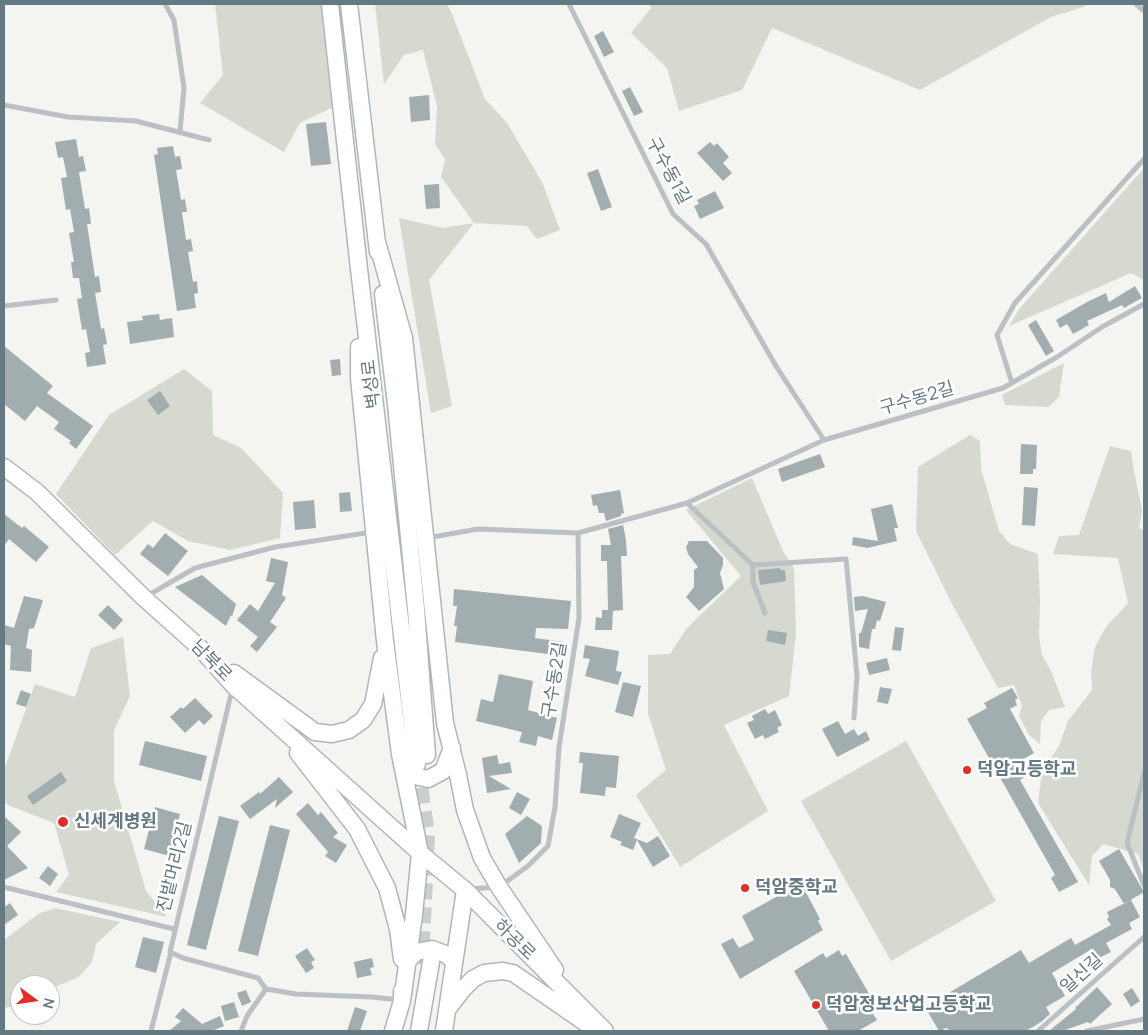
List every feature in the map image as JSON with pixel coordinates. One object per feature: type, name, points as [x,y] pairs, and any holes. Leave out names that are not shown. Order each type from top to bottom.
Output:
[{"type":"main road","name":"벽성로","points":[[330,4],[416,764]]},
{"type":"main road","name":"벽성로","points":[[349,4],[396,404],[416,609],[416,764]]},
{"type":"main road","points":[[377,242],[404,338],[445,723],[465,810],[482,858],[499,887],[578,1003]]},
{"type":"main road","points":[[359,270],[359,378],[385,641],[416,764],[420,853],[414,915],[420,962],[419,1031]]},
{"type":"main road","name":"남북로","points":[[4,467],[36,492],[144,598],[200,648],[233,685],[420,853]]},
{"type":"main road","points":[[200,648],[315,732],[332,734],[349,730],[363,720],[373,704],[385,641]]},
{"type":"main road","points":[[270,718],[357,829],[387,888],[398,929],[402,962],[402,1001]]},
{"type":"main road","points":[[416,764],[410,775],[428,779],[443,771],[452,748]]},
{"type":"main road","name":"하공로","points":[[420,853],[465,890],[605,1031]]},
{"type":"main road","points":[[444,1031],[465,890]]},
{"type":"main road","points":[[410,1031],[420,962],[416,952],[432,949],[445,954],[454,961]]},
{"type":"main road","points":[[393,1031],[402,1001],[420,962]]},
{"type":"main road","points":[[447,1010],[473,979],[484,973],[503,971],[513,973],[598,1031]]},
{"type":"street","points":[[165,4],[174,20],[184,88],[180,131]]},
{"type":"street","name":"구수동1길","points":[[569,4],[673,214],[706,244],[776,366],[824,440]]},
{"type":"street","points":[[1136,4],[1144,11]]},
{"type":"street","points":[[4,105],[68,117],[136,121],[209,140]]},
{"type":"street","points":[[1012,383],[997,336],[1015,303],[1144,159]]},
{"type":"street","points":[[4,306],[56,300]]},
{"type":"street","name":"구수동2길","points":[[499,887],[528,866],[548,846],[555,806],[559,748],[579,618],[578,533],[687,503],[824,440],[996,391],[1057,357],[1102,327],[1144,304]]},
{"type":"street","points":[[687,503],[753,566],[753,582],[765,613]]},
{"type":"street","points":[[425,538],[478,528],[578,533]]},
{"type":"street","points":[[144,598],[195,568],[275,547],[373,532],[375,534]]},
{"type":"street","points":[[753,566],[846,559],[857,676],[854,718]]},
{"type":"street","name":"진밭머리2길","points":[[151,1031],[233,685]]},
{"type":"street","points":[[1144,773],[1127,843],[1144,885]]},
{"type":"street","points":[[4,887],[174,928]]},
{"type":"street","points":[[465,890],[499,887]]},
{"type":"street","name":"일신길","points":[[1038,1031],[1144,937]]},
{"type":"street","points":[[171,952],[183,958],[258,978],[266,989],[296,994],[372,997],[402,1001]]},
{"type":"street","points":[[241,1031],[247,1016],[266,989]]},
{"type":"street","points":[[1087,1031],[1144,1018]]},
{"type":"shaded area","points":[[215,4],[321,4],[333,107],[300,123],[284,152],[200,103],[223,75]]},
{"type":"shaded area","points":[[375,4],[447,4],[485,99],[507,123],[542,182],[560,230],[537,239],[527,226],[474,223],[441,177],[445,159],[435,144],[437,106],[423,50],[404,55],[384,84]]},
{"type":"shaded area","points":[[649,4],[1085,4],[1086,6],[1051,17],[920,90],[772,28],[742,90],[679,111],[667,68],[631,33],[651,8]]},
{"type":"shaded area","points":[[1144,168],[1144,280],[1131,273],[1009,326],[1020,308]]},
{"type":"shaded area","points":[[399,218],[443,228],[474,223],[429,280],[452,406],[431,413]]},
{"type":"shaded area","points":[[1064,363],[1059,397],[1048,407],[1005,405],[1002,395]]},
{"type":"shaded area","points":[[184,369],[212,391],[213,435],[241,448],[283,493],[280,538],[230,550],[188,541],[153,521],[115,555],[56,494],[109,415]]},
{"type":"shaded area","points":[[970,435],[980,441],[981,469],[999,531],[1010,544],[1038,554],[1039,635],[1042,655],[1051,671],[1065,707],[1049,710],[1041,721],[1040,744],[1029,735],[1019,716],[1022,706],[1014,685],[998,688],[951,602],[916,531],[918,467]]},
{"type":"shaded area","points":[[1110,446],[1131,451],[1142,510],[1139,528],[1144,530],[1144,870],[1138,854],[1103,844],[1092,856],[1089,885],[1038,803],[1042,771],[1059,746],[1068,721],[1092,690],[1091,672],[1095,647],[1106,627],[1128,603],[1118,558],[1053,554],[1059,536],[1079,535]]},
{"type":"shaded area","points":[[752,478],[783,551],[794,568],[796,634],[789,696],[724,725],[768,811],[680,867],[636,795],[666,770],[648,714],[648,655],[670,654],[687,628],[741,576],[686,510]]},
{"type":"shaded area","points":[[123,637],[130,696],[114,730],[114,781],[146,891],[167,917],[56,892],[69,875],[54,823],[8,805],[4,801],[4,770],[35,684],[75,697],[91,648]]},
{"type":"shaded area","points":[[906,741],[996,901],[891,961],[801,801]]},
{"type":"shaded area","points":[[55,908],[120,922],[96,944],[92,962],[79,977],[60,985],[60,975],[10,975],[10,1007],[4,1008],[4,940],[38,914]]},
{"type":"building","points":[[603,31],[614,52],[604,57],[594,36]]},
{"type":"building","points":[[630,87],[643,112],[634,116],[622,91]]},
{"type":"building","points":[[429,95],[430,120],[411,122],[409,97]]},
{"type":"building","points":[[326,122],[331,164],[311,166],[306,124]]},
{"type":"building","points":[[76,139],[79,157],[83,156],[86,171],[79,172],[85,209],[89,208],[91,224],[87,224],[95,277],[99,276],[101,292],[95,293],[101,329],[104,328],[107,344],[103,345],[106,364],[87,367],[85,353],[90,352],[86,329],[82,330],[77,299],[82,298],[79,278],[73,278],[71,262],[74,262],[69,233],[74,232],[70,209],[66,210],[61,178],[67,177],[63,157],[58,158],[55,142]]},
{"type":"building","points":[[710,142],[714,146],[717,143],[729,157],[723,163],[732,173],[723,181],[697,153]]},
{"type":"building","points":[[173,146],[175,157],[180,156],[182,169],[176,170],[181,200],[185,199],[187,212],[182,212],[186,240],[191,239],[193,251],[188,252],[193,282],[197,281],[198,293],[194,294],[196,308],[177,311],[154,155],[158,154],[157,148]]},
{"type":"building","points":[[598,169],[612,207],[601,211],[587,173]]},
{"type":"building","points":[[439,184],[440,208],[426,209],[424,185]]},
{"type":"building","points":[[715,191],[724,208],[700,219],[694,206],[699,204],[697,200]]},
{"type":"building","points":[[1135,286],[1142,298],[1124,308],[1122,305],[1087,321],[1089,325],[1073,334],[1067,324],[1060,328],[1056,320],[1106,293],[1109,302]]},
{"type":"building","points":[[159,314],[160,320],[172,318],[174,337],[130,344],[127,322],[143,320],[142,316]]},
{"type":"building","points":[[1036,320],[1054,351],[1046,356],[1028,325]]},
{"type":"building","points":[[4,346],[53,386],[47,393],[93,426],[76,449],[69,443],[71,441],[54,429],[59,422],[37,406],[25,421],[4,404]]},
{"type":"building","points":[[340,359],[341,375],[332,376],[330,360]]},
{"type":"building","points":[[160,391],[170,406],[158,415],[147,400]]},
{"type":"building","points":[[1021,444],[1037,445],[1036,469],[1033,469],[1033,474],[1020,474]]},
{"type":"building","points":[[820,454],[825,467],[782,482],[778,469]]},
{"type":"building","points":[[1024,487],[1038,488],[1035,526],[1022,525]]},
{"type":"building","points":[[620,490],[624,513],[621,516],[606,521],[604,513],[599,513],[597,505],[593,506],[591,495]]},
{"type":"building","points":[[350,492],[352,511],[340,512],[339,493]]},
{"type":"building","points":[[314,500],[316,528],[295,530],[293,502]]},
{"type":"building","points":[[892,504],[898,528],[894,528],[897,541],[867,548],[852,545],[853,537],[878,541],[871,509]]},
{"type":"building","points":[[4,514],[22,528],[24,526],[49,547],[36,562],[9,539],[4,546]]},
{"type":"building","points":[[623,525],[627,556],[621,556],[623,610],[613,611],[612,630],[595,630],[596,617],[602,618],[602,610],[608,610],[607,561],[601,561],[601,545],[611,545],[608,529]]},
{"type":"building","points":[[165,533],[188,551],[168,576],[140,554],[148,544],[153,548]]},
{"type":"building","points":[[689,541],[707,541],[723,558],[720,573],[724,589],[699,611],[686,597],[694,587],[694,570],[698,567],[688,554],[686,547]]},
{"type":"building","points":[[271,558],[288,562],[282,595],[286,598],[270,622],[277,627],[257,652],[250,646],[258,637],[237,620],[250,604],[258,611],[275,583],[266,581]]},
{"type":"building","points":[[780,568],[785,570],[786,581],[760,585],[758,570]]},
{"type":"building","points":[[202,575],[236,604],[232,617],[231,615],[226,626],[175,587]]},
{"type":"building","points":[[454,589],[571,601],[568,629],[536,628],[535,638],[564,642],[563,656],[455,642],[457,626],[454,626],[457,606],[453,606]]},
{"type":"building","points":[[24,596],[43,600],[34,628],[29,629],[26,648],[32,650],[31,672],[10,670],[11,646],[4,644],[4,625],[14,628]]},
{"type":"building","points":[[863,596],[886,602],[880,621],[877,620],[875,629],[872,629],[869,649],[859,647],[859,633],[861,633],[868,609],[855,611],[854,597]]},
{"type":"building","points":[[108,605],[123,620],[114,630],[98,615]]},
{"type":"building","points":[[895,627],[904,628],[901,651],[892,650]]},
{"type":"building","points":[[768,630],[787,633],[785,645],[766,641]]},
{"type":"building","points":[[585,645],[619,651],[616,671],[622,672],[618,685],[585,676],[590,659],[583,658]]},
{"type":"building","points":[[887,658],[890,670],[869,675],[866,663]]},
{"type":"building","points":[[499,674],[533,681],[528,710],[557,718],[552,740],[538,736],[536,746],[519,742],[522,732],[476,721],[481,699],[493,702]]},
{"type":"building","points":[[623,682],[641,686],[633,717],[615,712]]},
{"type":"building","points":[[880,687],[892,689],[888,704],[877,702]]},
{"type":"building","points":[[1012,688],[1018,698],[1015,700],[1017,705],[1010,709],[1034,753],[1020,761],[1028,775],[1020,780],[1078,882],[1059,892],[1051,878],[1055,875],[967,719],[987,708],[984,703]]},
{"type":"building","points":[[21,690],[31,694],[26,707],[16,704]]},
{"type":"building","points":[[195,698],[213,716],[204,725],[199,720],[185,733],[170,717]]},
{"type":"building","points":[[765,709],[768,714],[775,710],[782,725],[777,728],[779,732],[765,739],[763,735],[755,739],[747,723],[754,720],[752,716]]},
{"type":"building","points":[[838,721],[845,734],[854,729],[858,736],[866,731],[870,740],[837,757],[822,729]]},
{"type":"building","points":[[145,741],[207,756],[201,781],[139,765]]},
{"type":"building","points":[[580,752],[619,756],[616,788],[606,787],[605,796],[580,793],[583,763],[579,763]]},
{"type":"building","points":[[497,755],[499,764],[510,762],[512,773],[489,776],[511,789],[487,793],[482,758]]},
{"type":"building","points":[[61,772],[67,781],[33,805],[27,796]]},
{"type":"building","points":[[279,777],[293,792],[275,808],[277,799],[250,819],[240,806],[259,792],[260,794]]},
{"type":"building","points":[[517,792],[530,799],[521,815],[509,808]]},
{"type":"building","points":[[308,803],[318,815],[321,812],[338,833],[333,837],[347,845],[336,863],[325,856],[328,852],[296,814]]},
{"type":"building","points":[[155,807],[180,814],[169,856],[144,849]]},
{"type":"building","points":[[619,814],[641,823],[634,838],[647,843],[658,836],[670,856],[653,867],[637,840],[633,850],[620,845],[622,842],[610,837]]},
{"type":"building","points":[[4,816],[21,832],[7,846],[28,868],[4,880]]},
{"type":"building","points":[[219,816],[239,821],[206,950],[187,945]]},
{"type":"building","points":[[527,816],[542,826],[541,843],[519,863],[505,834]]},
{"type":"building","points":[[270,825],[290,830],[258,956],[238,951]]},
{"type":"building","points":[[1119,849],[1144,892],[1124,904],[1115,889],[1110,887],[1110,880],[1099,861]]},
{"type":"building","points":[[48,866],[58,874],[50,886],[39,878]]},
{"type":"building","points":[[801,883],[820,919],[818,921],[823,930],[740,979],[721,944],[733,938],[739,948],[754,940],[742,916]]},
{"type":"building","points":[[1131,900],[1140,917],[1129,923],[1132,929],[1106,943],[1111,952],[1095,960],[1090,950],[1052,973],[1065,996],[1046,1007],[1050,1014],[1041,1022],[1026,1031],[950,1031],[947,1028],[939,1031],[925,1007],[1021,950],[1029,963],[1071,938],[1075,945],[1111,925],[1107,919],[1109,917],[1107,912]]},
{"type":"building","points":[[10,903],[18,915],[4,925],[4,907]]},
{"type":"building","points":[[143,937],[164,942],[156,973],[135,967]]},
{"type":"building","points":[[307,948],[315,960],[311,962],[314,968],[306,973],[295,956]]},
{"type":"building","points":[[839,950],[842,956],[846,954],[878,1009],[872,1012],[877,1020],[858,1031],[829,1031],[794,971],[823,953],[826,958]]},
{"type":"building","points":[[372,958],[374,967],[370,968],[372,975],[357,978],[354,962]]},
{"type":"building","points":[[1097,987],[1112,1004],[1090,1024],[1088,1022],[1062,1031],[1049,1031],[1076,1009]]},
{"type":"building","points":[[1132,988],[1140,1001],[1131,1007],[1123,994]]},
{"type":"building","points":[[246,990],[251,1002],[242,1006],[237,993]]},
{"type":"building","points":[[234,1002],[239,1017],[225,1021],[221,1006]]},
{"type":"building","points":[[355,1007],[367,1011],[360,1031],[347,1031]]},
{"type":"building","points":[[183,1008],[202,1024],[220,1016],[224,1026],[212,1031],[169,1031],[181,1021],[175,1017]]},
{"type":"tunnel","points":[[417,764],[427,835],[421,964]]},
{"type":"place","name":"덕암고등학교","points":[[967,770]]},
{"type":"place","name":"신세계병원","points":[[63,822]]},
{"type":"place","name":"덕암중학교","points":[[745,888]]},
{"type":"place","name":"덕암정보산업고등학교","points":[[816,1005]]}]
